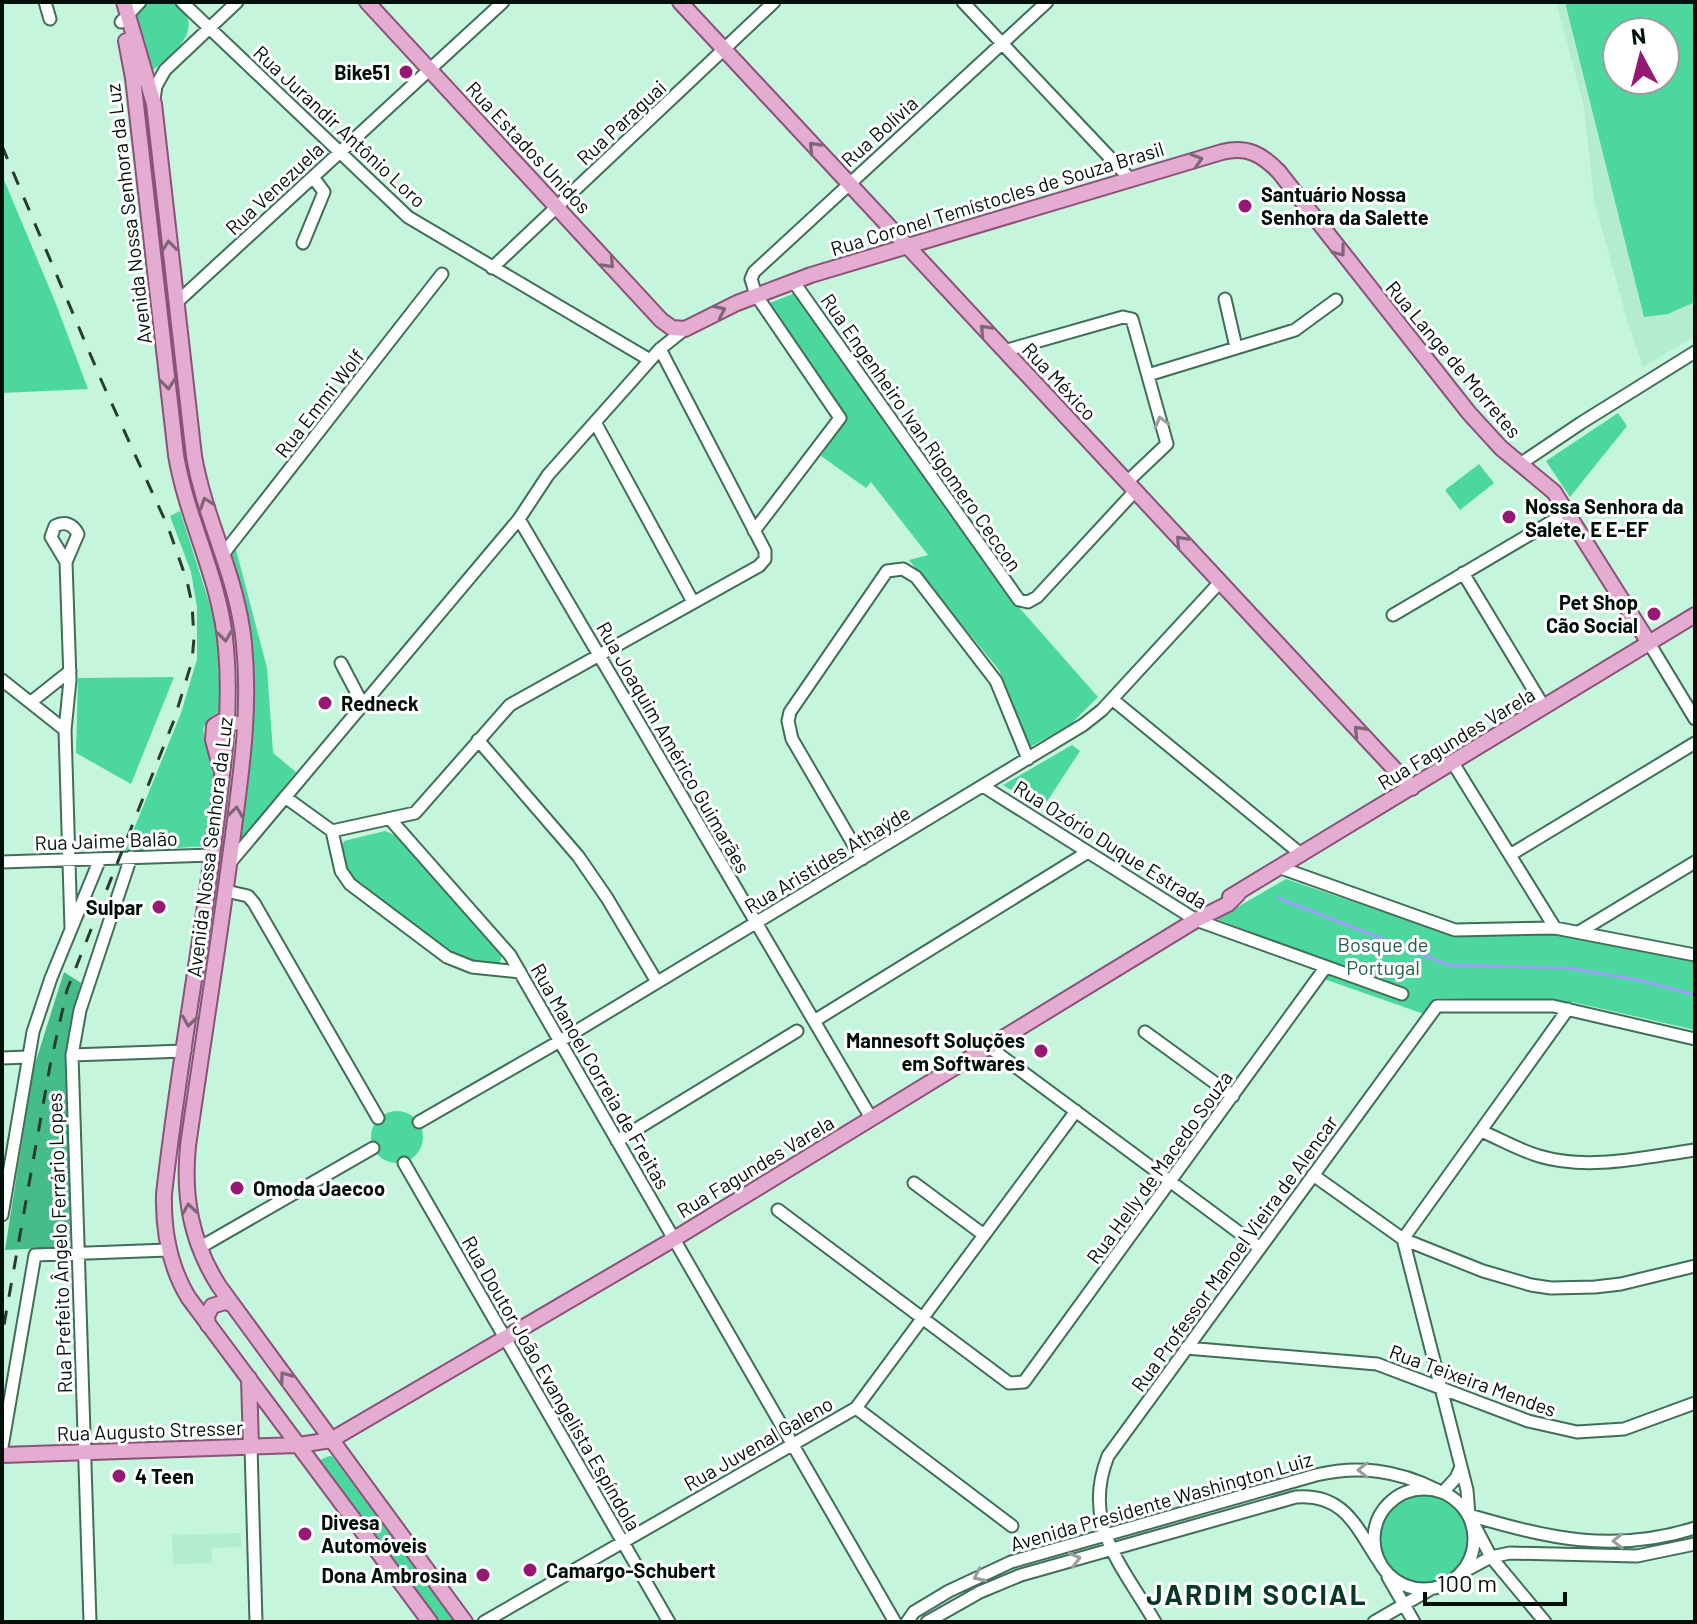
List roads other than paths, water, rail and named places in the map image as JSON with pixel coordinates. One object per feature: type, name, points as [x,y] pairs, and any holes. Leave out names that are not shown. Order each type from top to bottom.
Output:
[{"type":"main road","name":"Avenida Nossa Senhora da Luz","points":[[114,2],[124,13],[154,104],[196,471],[224,553],[242,626],[247,687],[245,740],[226,891],[186,1164],[189,1215],[209,1270],[232,1304],[465,1622]]},
{"type":"main road","name":"Rua Estados Unidos","points":[[367,2],[661,320],[672,328],[685,329]]},
{"type":"main road","name":"Rua México","points":[[680,2],[1412,788]]},
{"type":"main road","name":"Avenida Nossa Senhora da Luz","points":[[124,13],[176,455],[187,505],[220,602],[228,662],[228,721],[222,772],[164,1194],[168,1250],[181,1284],[208,1325],[430,1622]]},
{"type":"main road","name":"Rua Coronel Temístocles de Souza Brasil","points":[[685,329],[793,281],[1222,152],[1252,151]]},
{"type":"main road","name":"Rua Lange de Morretes","points":[[1252,151],[1279,172],[1469,413],[1501,448],[1548,485],[1649,643]]},
{"type":"main road","points":[[860,260],[880,244],[887,224]]},
{"type":"main road","name":"Rua Fagundes Varela","points":[[331,1440],[674,1239],[1196,920],[1228,904],[1238,894],[1695,615]]},
{"type":"main road","points":[[228,721],[238,726],[245,740]]},
{"type":"main road","points":[[201,939],[208,952],[218,948]]},
{"type":"main road","points":[[208,1325],[207,1316],[212,1306],[225,1302],[232,1304]]},
{"type":"main road","points":[[249,1378],[251,1447]]},
{"type":"main road","name":"Rua Augusto Stresser","points":[[2,1455],[299,1445],[331,1440]]},
{"type":"main road","points":[[351,1516],[374,1498]]},
{"type":"main road","points":[[371,1543],[394,1525]]},
{"type":"street","points":[[45,2],[50,19]]},
{"type":"street","points":[[124,13],[140,2]]},
{"type":"street","name":"Rua Jurandir Antônio Loro","points":[[182,2],[408,217],[650,360]]},
{"type":"street","points":[[154,104],[160,77],[237,2]]},
{"type":"street","name":"Rua Venezuela","points":[[176,303],[503,2]]},
{"type":"street","name":"Rua Paraguai","points":[[492,268],[774,2]]},
{"type":"street","points":[[963,2],[1131,180]]},
{"type":"street","name":"Rua Bolívia","points":[[756,295],[751,279],[758,266],[1047,2]]},
{"type":"street","points":[[191,45],[194,27],[192,11]]},
{"type":"street","points":[[303,243],[324,192],[313,177]]},
{"type":"street","name":"Rua Emmi Wolf","points":[[224,553],[442,274]]},
{"type":"street","name":"Rua Engenheiro Ivan Rigomero Ceccon","points":[[793,281],[1016,597],[1023,602],[1037,597],[1131,486]]},
{"type":"street","points":[[754,531],[840,418],[756,295]]},
{"type":"street","points":[[1225,299],[1236,347]]},
{"type":"street","points":[[1148,375],[1295,330],[1336,300]]},
{"type":"street","points":[[1004,351],[1128,318],[1134,323],[1167,444],[1131,486]]},
{"type":"street","points":[[332,831],[415,813],[510,705],[759,566],[765,559],[765,551],[660,349],[664,335],[661,320]]},
{"type":"street","points":[[229,865],[519,519],[541,483],[660,349],[685,329]]},
{"type":"street","points":[[1520,464],[1695,352]]},
{"type":"street","points":[[596,424],[693,602]]},
{"type":"street","points":[[1393,615],[1568,512]]},
{"type":"street","name":"Rua Joaquim Américo Guimarães","points":[[519,519],[871,1118]]},
{"type":"street","points":[[66,562],[70,671],[65,730],[71,928]]},
{"type":"street","points":[[862,859],[792,739],[788,721],[790,712],[887,571],[903,569],[916,577],[990,671],[1001,690],[1028,759]]},
{"type":"street","points":[[1463,573],[1544,707]]},
{"type":"street","name":"Rua Aristides Athaýde","points":[[419,1122],[560,1041],[1083,725],[1112,699],[1220,582]]},
{"type":"street","name":"Rua Lange de Morretes","points":[[1649,643],[1695,719]]},
{"type":"street","points":[[57,681],[69,654]]},
{"type":"street","points":[[341,663],[363,705]]},
{"type":"street","points":[[31,702],[70,671]]},
{"type":"street","points":[[2,680],[65,730]]},
{"type":"street","points":[[1112,699],[1302,855]]},
{"type":"street","points":[[478,740],[578,856],[657,982]]},
{"type":"street","points":[[1510,855],[1695,743]]},
{"type":"street","points":[[1453,763],[1555,928]]},
{"type":"street","name":"Rua Ozório Duque Estrada","points":[[983,786],[1196,920],[1402,994]]},
{"type":"street","points":[[285,797],[332,831],[344,877],[436,951],[472,967],[520,972]]},
{"type":"street","name":"Rua Manoel Correia de Freitas","points":[[390,819],[502,945],[520,972],[895,1622]]},
{"type":"street","points":[[814,1021],[1088,852]]},
{"type":"street","name":"Rua Jaime Balão","points":[[2,862],[212,855]]},
{"type":"street","name":"Rua Prefeito Ângelo Ferrário Lopes","points":[[90,1622],[72,1055],[80,1010],[131,857]]},
{"type":"street","points":[[2,1215],[28,1057],[41,1004],[100,859]]},
{"type":"street","points":[[1579,932],[1695,862]]},
{"type":"street","points":[[1281,868],[1450,929],[1555,928],[1695,955]]},
{"type":"street","points":[[226,891],[248,896],[254,903],[378,1118]]},
{"type":"street","name":"Rua Helly de Macedo Souza","points":[[923,1318],[1009,1383],[1019,1384],[1028,1379],[1325,968]]},
{"type":"street","name":"Rua Professor Manoel Vieira de Alencar","points":[[1155,1622],[1105,1535],[1097,1502],[1108,1456],[1437,1006],[1539,1005],[1568,1009]]},
{"type":"street","points":[[1461,1573],[1470,1560],[1474,1530],[1467,1490],[1403,1239],[1568,1009],[1695,1039]]},
{"type":"street","points":[[617,1141],[797,1031]]},
{"type":"street","points":[[1145,1032],[1233,1096]]},
{"type":"street","points":[[989,1047],[1260,1248]]},
{"type":"street","points":[[72,1055],[185,1051]]},
{"type":"street","points":[[2,1058],[28,1057]]},
{"type":"street","name":"Rua Juvenal Galeno","points":[[484,1622],[856,1408],[1076,1111]]},
{"type":"street","points":[[1481,1131],[1538,1156],[1569,1162],[1609,1161],[1695,1150]]},
{"type":"street","points":[[199,1248],[373,1148]]},
{"type":"street","name":"Rua Doutor João Evangelista Espíndola","points":[[404,1163],[669,1622]]},
{"type":"street","points":[[1313,1175],[1403,1239],[1507,1279],[1551,1288],[1621,1284],[1695,1266]]},
{"type":"street","points":[[914,1183],[984,1235]]},
{"type":"street","points":[[778,1210],[923,1318]]},
{"type":"street","points":[[2,1447],[35,1255],[168,1250]]},
{"type":"street","name":"Rua Teixeira Mendes","points":[[1186,1348],[1359,1361],[1390,1368],[1528,1421],[1577,1432],[1609,1432],[1636,1426],[1695,1403]]},
{"type":"street","points":[[856,1408],[1012,1526]]},
{"type":"street","points":[[251,1447],[256,1622]]},
{"type":"street","points":[[1440,1491],[1456,1478],[1460,1469]]},
{"type":"street","name":"Avenida Presidente Washington Luiz","points":[[907,1622],[914,1612],[949,1591],[1030,1555],[1316,1475],[1371,1470],[1397,1474],[1440,1491]]},
{"type":"street","points":[[1414,1622],[1378,1560],[1374,1536],[1380,1513],[1391,1500],[1421,1488],[1440,1491],[1458,1501],[1491,1557],[1545,1622]]},
{"type":"street","name":"Avenida Presidente Washington Luiz","points":[[927,1622],[980,1592],[1021,1575],[1306,1496],[1325,1498],[1340,1508],[1354,1523],[1378,1560]]},
{"type":"street","points":[[1469,1515],[1535,1535],[1565,1539],[1635,1540],[1695,1528]]},
{"type":"street","points":[[1374,1622],[1491,1557],[1524,1552],[1637,1556],[1695,1544]]},
{"type":"street","points":[[1385,1571],[1406,1585],[1431,1589]]},
{"type":"waterway","points":[[1278,898],[1449,965],[1568,968],[1639,980],[1695,995]]},
{"type":"railway","points":[[2,146],[102,382],[168,527],[187,581],[194,638],[192,661],[174,720],[67,990],[50,1066],[2,1336]]},
{"type":"place","name":"Bike51","points":[[406,72]]},
{"type":"place","name":"Santuário Nossa Senhora da Salette","points":[[1245,206]]},
{"type":"place","name":"Nossa Senhora da Salete, E E-EF","points":[[1509,517]]},
{"type":"place","name":"Pet Shop Cão Social","points":[[1654,614]]},
{"type":"place","name":"Redneck","points":[[325,703]]},
{"type":"place","name":"Sulpar","points":[[159,907]]},
{"type":"place","name":"Mannesoft Soluções em Softwares","points":[[1041,1051]]},
{"type":"place","name":"Omoda Jaecoo","points":[[237,1188]]},
{"type":"place","name":"4 Teen","points":[[119,1476]]},
{"type":"place","name":"Divesa Automóveis","points":[[305,1534]]},
{"type":"place","name":"Camargo-Schubert","points":[[530,1570]]},
{"type":"place","name":"Dona Ambrosina","points":[[483,1575]]},
{"type":"district","name":"JARDIM SOCIAL","points":[[1257,1594]]},
{"type":"park label","name":"Bosque de Portugal","points":[[1383,956]]}]
